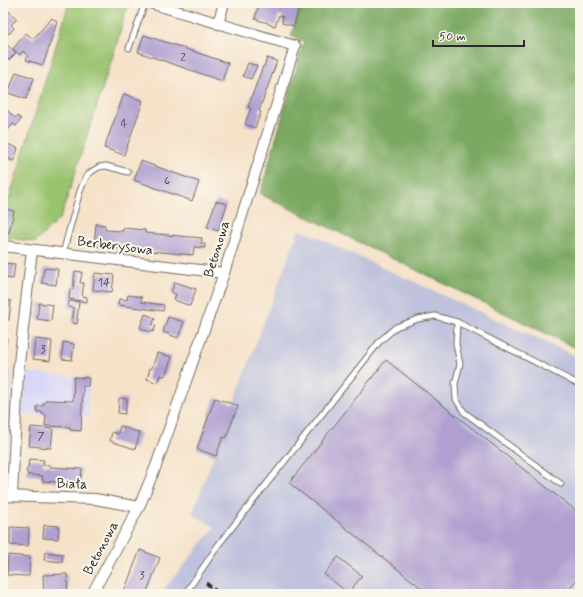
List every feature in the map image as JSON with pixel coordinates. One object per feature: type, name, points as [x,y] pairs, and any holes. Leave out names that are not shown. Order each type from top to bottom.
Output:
[{"type":"street","name":"Betonowa","points":[[92,594],[139,506],[171,427],[224,273],[295,46],[150,3]]},
{"type":"street","points":[[218,24],[224,3]]},
{"type":"street","name":"Berberysowa","points":[[3,246],[224,273]]},
{"type":"street","points":[[8,496],[18,372],[32,250]]},
{"type":"street","name":"Biała","points":[[8,496],[96,499],[139,506]]},
{"type":"lane","points":[[129,48],[145,3]]},
{"type":"lane","points":[[63,253],[78,197],[86,177],[99,167],[106,166],[128,172]]},
{"type":"lane","points":[[185,594],[219,544],[380,341],[396,327],[435,316],[457,322],[580,385]]},
{"type":"lane","points":[[457,322],[456,344],[460,364],[455,384],[456,399],[464,412],[561,484]]},
{"type":"shaded area","points":[[299,229],[580,358],[580,594],[160,594],[215,527],[192,514]]},
{"type":"shaded area","points":[[3,371],[12,372],[6,485],[3,489]]},
{"type":"shaded area","points":[[23,372],[89,378],[88,417],[21,414]]},
{"type":"green space","points":[[69,3],[128,3],[116,46],[61,217],[36,242],[3,237],[3,219]]},
{"type":"green space","points":[[301,3],[580,3],[580,350],[260,194],[304,41],[291,36]]},
{"type":"building","points":[[259,3],[273,3],[281,5],[281,3],[299,9],[294,26],[282,23],[283,17],[279,15],[275,26],[255,19]]},
{"type":"building","points":[[3,6],[17,19],[11,25],[14,28],[9,34],[6,31],[3,31]]},
{"type":"building","points":[[52,18],[57,22],[43,65],[26,60],[28,56],[23,51],[20,55],[13,49],[26,33],[33,39]]},
{"type":"building","points":[[144,35],[228,63],[222,81],[138,52]]},
{"type":"building","points":[[3,41],[16,53],[9,60],[3,54]]},
{"type":"building","points":[[267,58],[277,61],[259,111],[261,112],[255,128],[245,124],[251,108],[248,107]]},
{"type":"building","points":[[248,63],[257,66],[251,79],[243,76]]},
{"type":"building","points":[[16,72],[34,78],[26,99],[8,93]]},
{"type":"building","points":[[124,94],[143,101],[124,155],[104,148]]},
{"type":"building","points":[[6,109],[15,118],[17,116],[21,119],[16,126],[13,124],[7,131],[3,128],[3,113]]},
{"type":"building","points":[[7,144],[18,148],[14,161],[3,157]]},
{"type":"building","points":[[141,161],[199,182],[192,201],[134,180]]},
{"type":"building","points":[[3,176],[8,177],[4,190],[3,189]]},
{"type":"building","points":[[216,201],[227,204],[218,231],[207,227]]},
{"type":"building","points":[[6,209],[14,211],[9,233],[3,232]]},
{"type":"building","points":[[96,224],[105,225],[105,230],[123,231],[123,228],[145,230],[145,233],[202,238],[201,244],[205,244],[205,248],[194,247],[193,255],[94,246]]},
{"type":"building","points":[[3,263],[15,264],[13,279],[3,278]]},
{"type":"building","points":[[44,268],[58,269],[56,285],[42,283]]},
{"type":"building","points":[[75,271],[82,272],[80,283],[84,283],[82,296],[87,297],[87,302],[69,299],[70,289],[73,290]]},
{"type":"building","points":[[95,273],[114,275],[112,292],[93,290]]},
{"type":"building","points":[[175,282],[196,289],[190,306],[174,300],[176,294],[171,292]]},
{"type":"building","points":[[128,295],[142,297],[141,302],[164,305],[163,311],[118,305],[119,299],[127,300]]},
{"type":"building","points":[[3,300],[11,301],[9,320],[3,319]]},
{"type":"building","points":[[69,301],[79,302],[77,324],[72,323],[74,308],[68,307]]},
{"type":"building","points":[[39,303],[53,305],[51,321],[37,319]]},
{"type":"building","points":[[145,314],[155,318],[152,325],[156,326],[153,332],[140,328]]},
{"type":"building","points":[[168,317],[184,322],[178,338],[163,332]]},
{"type":"building","points":[[3,337],[7,338],[4,357],[3,357]]},
{"type":"building","points":[[35,339],[52,341],[50,361],[33,359]]},
{"type":"building","points":[[63,342],[74,344],[72,360],[62,359]]},
{"type":"building","points":[[157,353],[172,357],[165,376],[160,375],[157,383],[147,379]]},
{"type":"building","points":[[386,360],[580,514],[580,575],[565,594],[429,594],[289,483]]},
{"type":"building","points":[[74,377],[89,378],[88,386],[83,386],[81,431],[70,430],[70,427],[45,426],[46,415],[42,414],[43,412],[37,412],[37,406],[43,406],[43,403],[45,403],[46,400],[73,401]]},
{"type":"building","points":[[119,398],[127,399],[125,414],[118,413]]},
{"type":"building","points":[[215,398],[238,406],[226,438],[223,437],[216,456],[197,449]]},
{"type":"building","points":[[120,426],[140,433],[135,449],[110,441],[112,432],[118,434]]},
{"type":"building","points":[[31,427],[53,429],[51,448],[29,446]]},
{"type":"building","points":[[29,459],[44,460],[43,465],[50,465],[50,467],[82,469],[80,484],[42,481],[43,476],[28,475],[26,470],[28,468]]},
{"type":"building","points":[[44,525],[59,526],[58,539],[43,538]]},
{"type":"building","points":[[10,527],[29,528],[28,546],[10,545]]},
{"type":"building","points":[[140,550],[160,558],[146,594],[123,594]]},
{"type":"building","points":[[45,552],[63,554],[62,562],[44,560]]},
{"type":"building","points":[[8,555],[30,557],[29,576],[7,575]]},
{"type":"building","points":[[338,557],[362,576],[348,593],[324,574]]},
{"type":"building","points":[[67,574],[68,594],[44,594],[43,575]]},
{"type":"railway","points":[[206,583],[220,594]]}]
